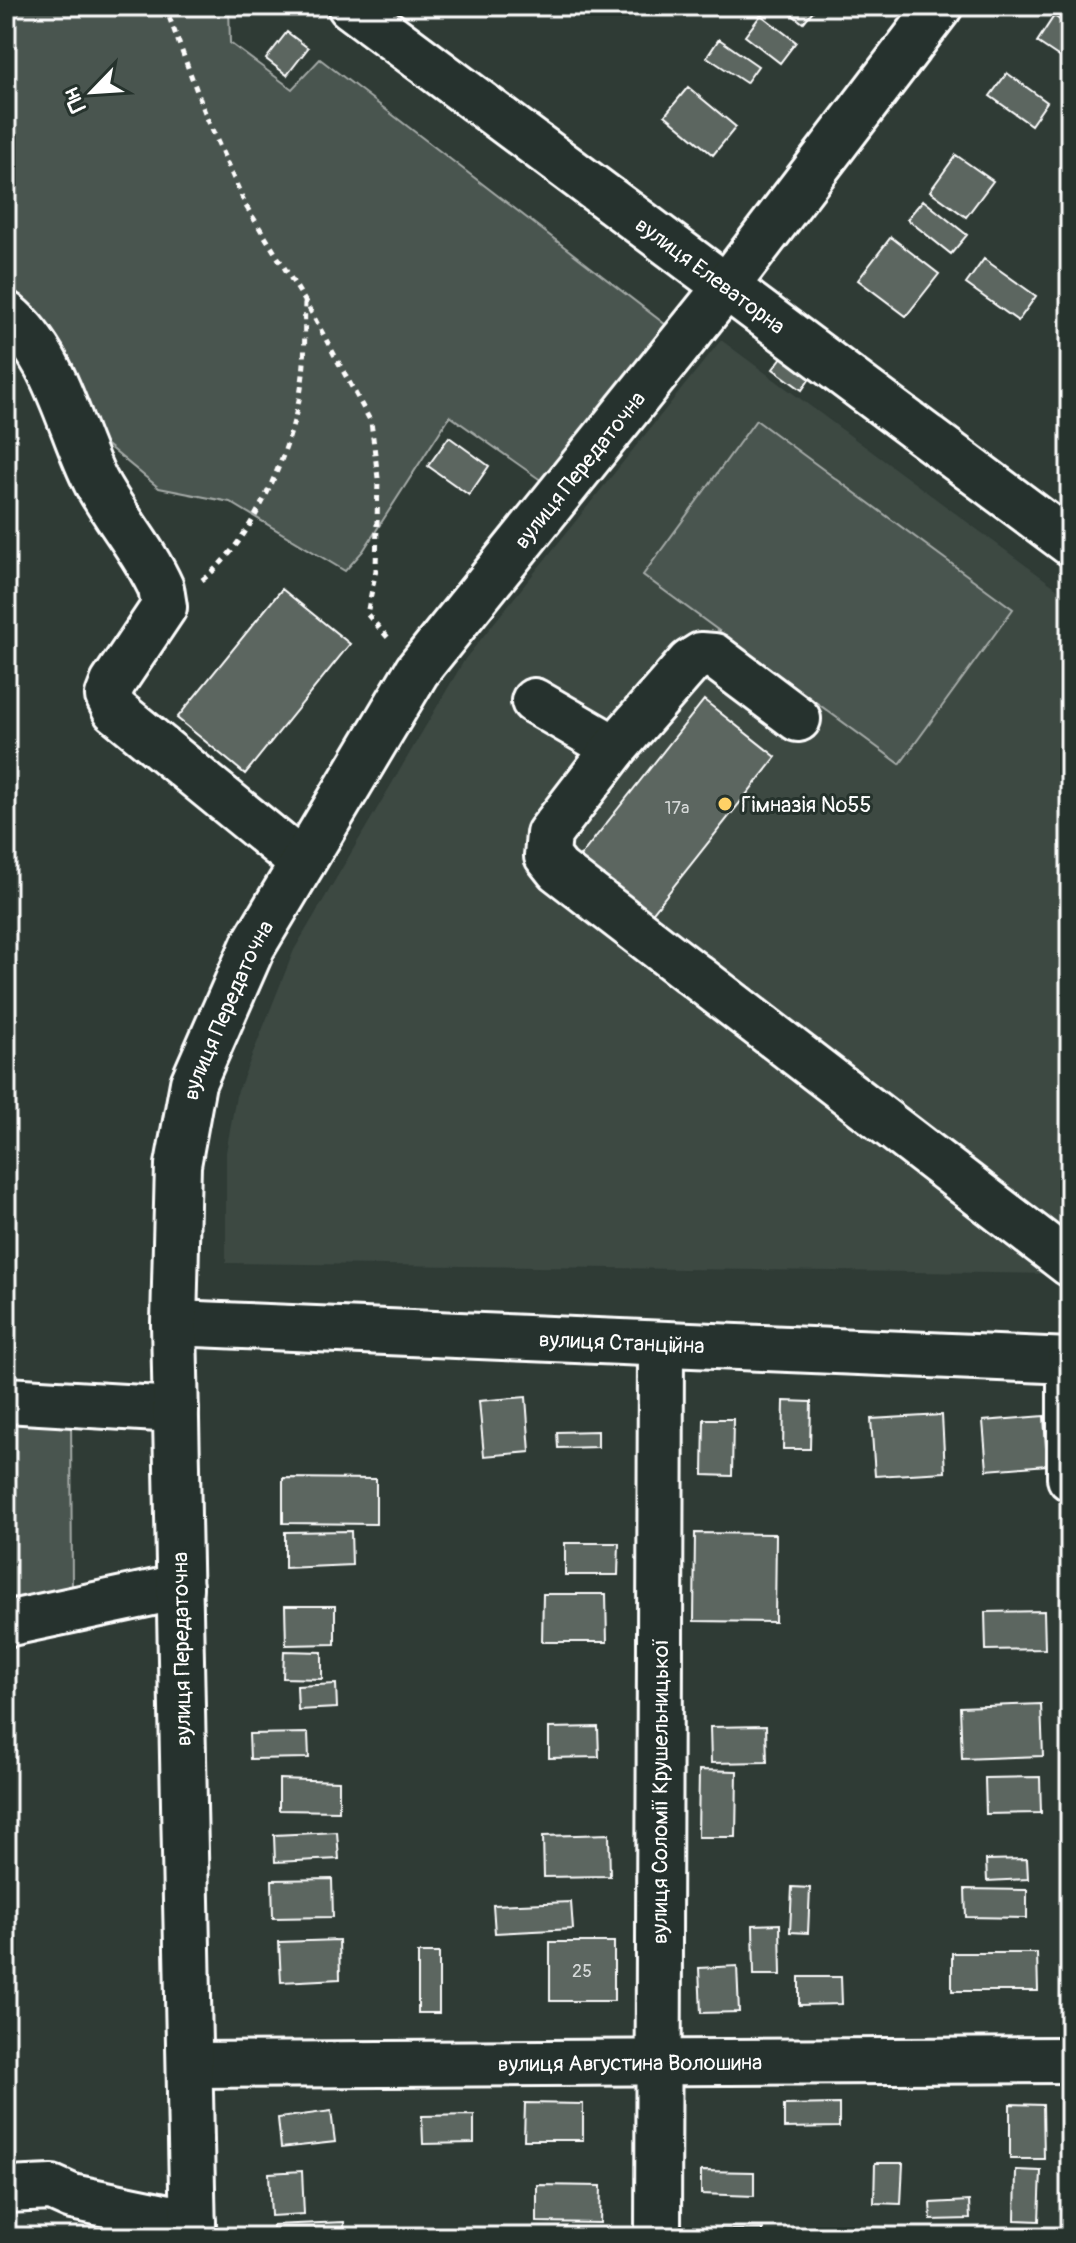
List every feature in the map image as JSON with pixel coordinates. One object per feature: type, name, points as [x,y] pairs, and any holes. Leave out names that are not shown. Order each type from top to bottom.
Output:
[{"type":"street","name":"вулиця Елеваторна","points":[[350,6],[1070,543]]},
{"type":"street","name":"вулиця Передаточна","points":[[193,2230],[174,1323],[178,1165],[193,1083],[253,946],[417,671],[726,287],[940,6]]},
{"type":"street","points":[[6,314],[39,353],[70,414],[96,482],[152,568],[164,607],[113,683],[108,696],[115,710],[302,863]]},
{"type":"street","points":[[798,719],[714,656],[701,655],[690,662],[615,748],[549,834],[547,856],[558,870],[1070,1264]]},
{"type":"street","points":[[534,701],[615,748]]},
{"type":"street","name":"вулиця Станційна","points":[[174,1323],[661,1346],[1069,1360]]},
{"type":"street","name":"вулиця Соломії Крушельницької","points":[[658,2237],[661,1346]]},
{"type":"street","points":[[1069,1360],[1070,1478]]},
{"type":"street","points":[[6,1400],[176,1410]]},
{"type":"street","points":[[6,1624],[180,1587]]},
{"type":"street","name":"вулиця Августина Волошина","points":[[190,2065],[1070,2060]]},
{"type":"street","points":[[6,2190],[52,2188],[72,2197],[193,2230]]},
{"type":"path","points":[[165,6],[207,118],[246,206],[305,301],[371,422],[378,494],[376,570],[367,614],[417,671]]},
{"type":"path","points":[[164,607],[214,570],[248,524],[281,465],[302,383],[305,301]]},
{"type":"shaded area","points":[[6,6],[229,6],[230,43],[292,89],[320,59],[666,325],[542,481],[450,416],[363,551],[345,571],[230,502],[159,488],[97,437],[48,336],[26,302],[6,293]]},
{"type":"shaded area","name":"Гімназія №55","points":[[721,340],[1070,598],[1070,1262],[1060,1274],[226,1263],[226,1152],[236,1096],[294,950],[465,659]]},
{"type":"shaded area","points":[[756,420],[1013,609],[900,764],[643,575]]},
{"type":"shaded area","points":[[6,1407],[71,1413],[72,1590],[6,1603]]},
{"type":"building","points":[[781,6],[817,6],[803,23]]},
{"type":"building","points":[[761,15],[796,42],[780,63],[745,36]]},
{"type":"building","points":[[1054,16],[1070,27],[1070,64],[1037,42]]},
{"type":"building","points":[[287,32],[308,48],[287,75],[266,59]]},
{"type":"building","points":[[719,39],[758,66],[746,83],[707,57]]},
{"type":"building","points":[[1007,73],[1047,102],[1031,125],[990,96]]},
{"type":"building","points":[[688,87],[736,127],[713,155],[665,115]]},
{"type":"building","points":[[956,155],[993,181],[966,217],[930,191]]},
{"type":"building","points":[[923,200],[967,235],[951,254],[907,219]]},
{"type":"building","points":[[891,237],[939,274],[906,316],[858,280]]},
{"type":"building","points":[[984,259],[1036,296],[1018,321],[966,284]]},
{"type":"building","points":[[782,357],[811,377],[802,390],[773,369]]},
{"type":"building","points":[[449,437],[489,466],[469,495],[428,466]]},
{"type":"building","points":[[282,589],[350,644],[245,774],[177,718]]},
{"type":"building","points":[[704,700],[776,757],[650,916],[579,858]]},
{"type":"building","points":[[526,1397],[530,1452],[484,1456],[479,1401]]},
{"type":"building","points":[[784,1401],[811,1402],[810,1449],[783,1449]]},
{"type":"building","points":[[942,1415],[945,1472],[875,1476],[871,1419]]},
{"type":"building","points":[[1044,1416],[1047,1465],[987,1470],[983,1421]]},
{"type":"building","points":[[704,1419],[733,1419],[732,1476],[703,1475]]},
{"type":"building","points":[[598,1431],[598,1447],[558,1448],[557,1432]]},
{"type":"building","points":[[283,1478],[376,1479],[376,1524],[283,1523]]},
{"type":"building","points":[[351,1531],[352,1565],[285,1568],[285,1532]]},
{"type":"building","points":[[695,1533],[776,1534],[775,1622],[694,1621]]},
{"type":"building","points":[[565,1543],[619,1543],[618,1575],[565,1575]]},
{"type":"building","points":[[543,1594],[606,1594],[607,1642],[542,1642]]},
{"type":"building","points":[[285,1606],[335,1606],[335,1644],[286,1645]]},
{"type":"building","points":[[1044,1611],[1045,1649],[986,1650],[985,1612]]},
{"type":"building","points":[[284,1651],[322,1652],[322,1679],[283,1678]]},
{"type":"building","points":[[336,1684],[337,1708],[298,1710],[297,1686]]},
{"type":"building","points":[[1041,1704],[1043,1756],[962,1759],[960,1707]]},
{"type":"building","points":[[766,1726],[767,1762],[711,1763],[710,1727]]},
{"type":"building","points":[[598,1727],[599,1757],[549,1758],[549,1728]]},
{"type":"building","points":[[308,1733],[309,1758],[250,1759],[249,1734]]},
{"type":"building","points":[[699,1770],[737,1771],[736,1837],[698,1837]]},
{"type":"building","points":[[1040,1777],[1041,1813],[986,1814],[985,1778]]},
{"type":"building","points":[[279,1779],[339,1781],[339,1811],[279,1810]]},
{"type":"building","points":[[337,1832],[339,1859],[275,1862],[274,1835]]},
{"type":"building","points":[[609,1834],[610,1876],[544,1877],[543,1836]]},
{"type":"building","points":[[1027,1859],[1028,1879],[987,1881],[986,1860]]},
{"type":"building","points":[[332,1879],[333,1917],[273,1918],[272,1880]]},
{"type":"building","points":[[792,1887],[810,1888],[808,1933],[790,1932]]},
{"type":"building","points":[[965,1889],[1027,1890],[1027,1918],[966,1917]]},
{"type":"building","points":[[571,1902],[573,1929],[495,1933],[493,1905]]},
{"type":"building","points":[[780,1924],[781,1975],[754,1975],[753,1925]]},
{"type":"building","points":[[339,1940],[340,1979],[281,1982],[279,1942]]},
{"type":"building","points":[[550,1942],[614,1942],[614,2001],[550,2001]]},
{"type":"building","points":[[418,1953],[439,1953],[439,2013],[418,2013]]},
{"type":"building","points":[[952,1953],[1037,1953],[1038,1991],[952,1991]]},
{"type":"building","points":[[737,1966],[739,2012],[701,2013],[699,1968]]},
{"type":"building","points":[[799,1977],[841,1977],[842,2004],[799,2005]]},
{"type":"building","points":[[525,2103],[583,2104],[583,2140],[524,2140]]},
{"type":"building","points":[[839,2104],[839,2127],[784,2128],[784,2105]]},
{"type":"building","points":[[1010,2104],[1043,2105],[1044,2159],[1010,2159]]},
{"type":"building","points":[[331,2111],[335,2142],[281,2148],[278,2118]]},
{"type":"building","points":[[474,2115],[474,2143],[423,2144],[422,2116]]},
{"type":"building","points":[[875,2163],[903,2163],[901,2204],[874,2203]]},
{"type":"building","points":[[1016,2170],[1041,2171],[1039,2221],[1015,2220]]},
{"type":"building","points":[[302,2171],[304,2214],[271,2216],[269,2173]]},
{"type":"building","points":[[701,2171],[754,2172],[754,2196],[701,2194]]},
{"type":"building","points":[[537,2185],[601,2186],[600,2223],[537,2222]]},
{"type":"building","points":[[969,2201],[970,2219],[931,2220],[930,2203]]},
{"type":"building","points":[[344,2222],[345,2237],[273,2237],[273,2225]]},
{"type":"building","points":[[763,2229],[763,2237],[706,2237],[706,2230]]},
{"type":"building","points":[[1023,2231],[1024,2237],[961,2237],[961,2233]]},
{"type":"place","name":"Гімназія №55","points":[[725,804]]}]
